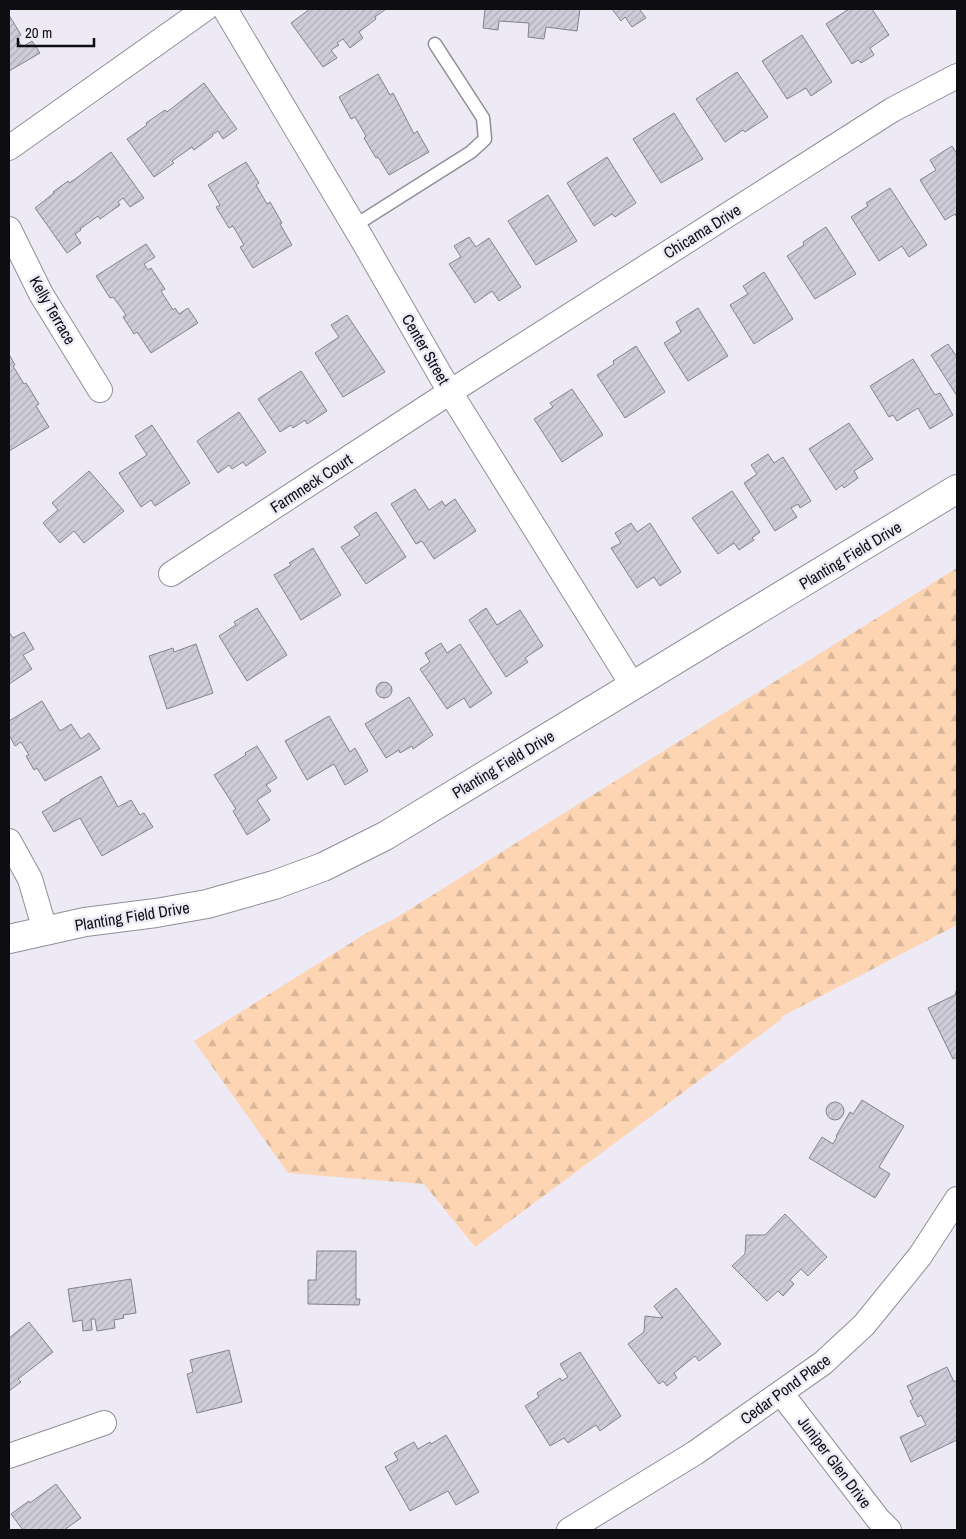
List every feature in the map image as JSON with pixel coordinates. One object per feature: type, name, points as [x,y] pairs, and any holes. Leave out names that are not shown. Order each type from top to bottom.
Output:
[{"type":"street","points":[[9,148],[205,9]]},
{"type":"street","name":"Center Street","points":[[225,9],[450,392],[633,686]]},
{"type":"street","name":"Chicama Drive","points":[[450,392],[892,110],[957,76]]},
{"type":"street","name":"Kelly Terrace","points":[[9,229],[41,294],[100,390]]},
{"type":"street","name":"Farmneck Court","points":[[171,574],[450,392]]},
{"type":"street","name":"Planting Field Drive","points":[[9,939],[45,930],[207,904],[274,885],[323,867],[385,836],[957,489]]},
{"type":"street","points":[[9,841],[30,879],[45,930]]},
{"type":"street","name":"Cedar Pond Place","points":[[568,1530],[694,1453],[823,1363],[864,1325],[920,1256],[957,1199]]},
{"type":"street","name":"Juniper Glen Drive","points":[[781,1393],[878,1519],[889,1530]]},
{"type":"street","points":[[9,1456],[104,1422]]},
{"type":"lane","points":[[354,226],[471,152],[485,139],[483,118],[435,44]]},
{"type":"green space","points":[[957,568],[957,925],[781,1017],[782,1019],[475,1247],[424,1184],[288,1173],[194,1041],[370,931],[394,919]]},
{"type":"building","points":[[310,9],[386,9],[359,32],[363,38],[350,48],[343,39],[337,43],[339,45],[331,50],[337,58],[323,67],[291,23]]},
{"type":"building","points":[[485,9],[580,9],[577,31],[546,27],[544,39],[528,37],[529,23],[499,21],[498,30],[483,28]]},
{"type":"building","points":[[612,9],[642,9],[640,10],[646,18],[632,27],[625,17],[621,21]]},
{"type":"building","points":[[849,9],[872,9],[889,35],[870,48],[874,55],[861,63],[858,60],[852,64],[826,24]]},
{"type":"building","points":[[9,15],[21,35],[17,38],[22,47],[32,41],[40,53],[9,71]]},
{"type":"building","points":[[802,35],[832,82],[811,96],[806,88],[787,99],[762,61]]},
{"type":"building","points":[[737,72],[768,117],[725,142],[696,99]]},
{"type":"building","points":[[378,74],[390,95],[393,93],[414,134],[417,131],[429,152],[389,175],[364,138],[366,136],[355,117],[351,119],[339,97]]},
{"type":"building","points":[[204,83],[237,129],[223,139],[218,131],[194,150],[192,147],[172,161],[174,163],[154,177],[127,139],[147,125],[146,123],[165,110],[167,112]]},
{"type":"building","points":[[674,113],[703,159],[661,183],[633,139]]},
{"type":"building","points":[[952,146],[957,154],[957,218],[955,214],[945,220],[920,180],[936,170],[930,160]]},
{"type":"building","points":[[111,152],[144,198],[130,207],[123,198],[118,202],[120,205],[100,219],[98,216],[80,229],[75,234],[81,243],[67,253],[35,208],[53,192],[68,181],[69,183],[74,180]]},
{"type":"building","points":[[607,157],[636,203],[615,217],[612,214],[594,226],[567,183]]},
{"type":"building","points":[[246,162],[259,183],[256,185],[267,204],[270,202],[292,245],[253,268],[240,247],[244,245],[233,226],[229,228],[216,207],[220,205],[208,185]]},
{"type":"building","points":[[890,188],[927,245],[909,257],[902,246],[879,261],[851,217],[868,206],[866,203]]},
{"type":"building","points":[[548,195],[577,241],[536,265],[508,221]]},
{"type":"building","points":[[826,227],[856,274],[815,299],[787,256],[804,245],[803,242]]},
{"type":"building","points":[[469,237],[476,247],[489,238],[521,287],[499,301],[492,291],[475,303],[449,264],[461,257],[454,246]]},
{"type":"building","points":[[146,244],[155,257],[144,264],[148,270],[151,268],[165,289],[161,291],[173,310],[175,308],[179,314],[188,308],[198,323],[151,353],[137,332],[134,334],[123,317],[126,315],[113,297],[110,298],[96,276]]},
{"type":"building","points":[[764,272],[793,319],[754,344],[730,305],[748,294],[743,286]]},
{"type":"building","points":[[698,308],[728,356],[688,381],[664,343],[681,332],[676,322]]},
{"type":"building","points":[[347,315],[385,372],[343,397],[315,353],[339,337],[331,325]]},
{"type":"building","points":[[948,344],[957,357],[957,396],[931,355]]},
{"type":"building","points":[[636,346],[665,392],[625,418],[597,375],[614,364],[613,361]]},
{"type":"building","points":[[9,357],[15,365],[13,366],[39,404],[36,406],[49,427],[9,451]]},
{"type":"building","points":[[913,359],[935,395],[940,393],[953,415],[930,429],[918,408],[897,421],[893,415],[889,417],[870,386]]},
{"type":"building","points":[[301,371],[327,411],[307,424],[305,420],[293,428],[291,425],[280,432],[258,399]]},
{"type":"building","points":[[572,389],[603,435],[562,462],[534,419],[553,407],[550,403]]},
{"type":"building","points":[[239,412],[266,452],[246,466],[243,462],[232,469],[229,465],[218,473],[197,441]]},
{"type":"building","points":[[849,423],[873,459],[854,471],[858,478],[844,488],[842,485],[836,490],[809,449]]},
{"type":"building","points":[[152,425],[190,483],[155,506],[151,500],[141,507],[119,473],[147,455],[135,436]]},
{"type":"building","points":[[768,454],[774,463],[783,457],[811,501],[800,508],[798,504],[791,508],[797,517],[775,531],[744,483],[757,474],[751,465]]},
{"type":"building","points":[[89,471],[124,511],[84,543],[74,531],[60,543],[43,523],[58,510],[52,503]]},
{"type":"building","points":[[415,489],[429,510],[442,501],[445,506],[455,499],[476,531],[434,559],[422,541],[416,544],[391,504]]},
{"type":"building","points":[[732,491],[760,532],[752,538],[754,540],[739,550],[734,543],[718,554],[692,518]]},
{"type":"building","points":[[376,512],[406,557],[366,584],[341,547],[360,535],[354,527]]},
{"type":"building","points":[[631,523],[637,532],[650,523],[681,572],[660,586],[654,577],[637,588],[611,548],[621,543],[615,533]]},
{"type":"building","points":[[313,548],[341,595],[301,620],[274,575]]},
{"type":"building","points":[[257,608],[287,655],[247,681],[219,636],[236,625],[234,622]]},
{"type":"building","points":[[486,608],[497,625],[520,610],[543,646],[525,658],[528,662],[506,677],[469,620]]},
{"type":"building","points":[[9,632],[13,638],[24,632],[34,649],[23,655],[32,669],[9,684]]},
{"type":"building","points":[[441,643],[447,653],[460,644],[492,693],[470,708],[464,698],[447,709],[420,669],[430,662],[425,653]]},
{"type":"building","points":[[196,644],[213,693],[167,709],[149,656],[173,648],[174,652]]},
{"type":"building","points":[[381,682],[387,682],[392,687],[390,696],[381,698],[376,693],[376,687]]},
{"type":"building","points":[[409,697],[433,735],[413,749],[412,746],[400,753],[399,750],[386,758],[365,724]]},
{"type":"building","points":[[42,701],[60,731],[71,724],[81,739],[89,733],[100,749],[45,781],[37,768],[34,770],[26,756],[29,755],[21,742],[15,746],[9,735],[9,721]]},
{"type":"building","points":[[329,716],[350,752],[355,748],[368,771],[345,785],[334,764],[307,780],[285,741]]},
{"type":"building","points":[[257,746],[277,778],[266,785],[271,791],[257,800],[270,820],[247,835],[233,811],[236,809],[214,775]]},
{"type":"building","points":[[101,776],[118,807],[131,800],[140,815],[144,813],[153,827],[102,856],[80,818],[54,832],[42,812]]},
{"type":"building","points":[[957,988],[957,1057],[953,1059],[928,1008],[955,995]]},
{"type":"building","points":[[862,1100],[904,1126],[879,1167],[890,1174],[875,1198],[809,1158],[822,1137],[833,1144],[850,1112],[853,1114]]},
{"type":"building","points":[[831,1102],[839,1102],[844,1107],[842,1118],[831,1120],[826,1115],[826,1107]]},
{"type":"building","points":[[785,1214],[827,1257],[808,1276],[801,1269],[790,1280],[794,1284],[783,1296],[778,1291],[767,1301],[732,1266],[745,1254],[746,1235],[765,1235]]},
{"type":"building","points":[[317,1251],[356,1251],[356,1299],[360,1299],[359,1305],[308,1304],[308,1280],[316,1280]]},
{"type":"building","points":[[131,1279],[136,1313],[123,1315],[124,1318],[114,1320],[115,1328],[97,1331],[95,1319],[91,1319],[92,1330],[83,1331],[82,1320],[73,1322],[68,1289]]},
{"type":"building","points":[[676,1288],[721,1344],[699,1361],[695,1356],[674,1373],[677,1378],[667,1386],[663,1381],[659,1384],[628,1344],[644,1332],[645,1316],[663,1318],[654,1306]]},
{"type":"building","points":[[29,1322],[53,1352],[18,1379],[21,1382],[9,1391],[9,1338]]},
{"type":"building","points":[[229,1350],[242,1402],[197,1413],[187,1374],[193,1372],[190,1360]]},
{"type":"building","points":[[580,1352],[621,1416],[600,1431],[596,1425],[568,1443],[564,1438],[550,1446],[525,1406],[539,1397],[537,1393],[560,1378],[562,1381],[568,1377],[560,1364]]},
{"type":"building","points":[[947,1367],[954,1382],[957,1380],[957,1440],[911,1462],[900,1437],[926,1425],[921,1415],[918,1417],[910,1401],[913,1399],[907,1386]]},
{"type":"building","points":[[446,1435],[479,1492],[456,1505],[448,1491],[410,1511],[385,1467],[398,1460],[394,1453],[414,1442],[418,1449]]},
{"type":"building","points":[[56,1484],[81,1518],[64,1530],[23,1530],[11,1514]]}]
